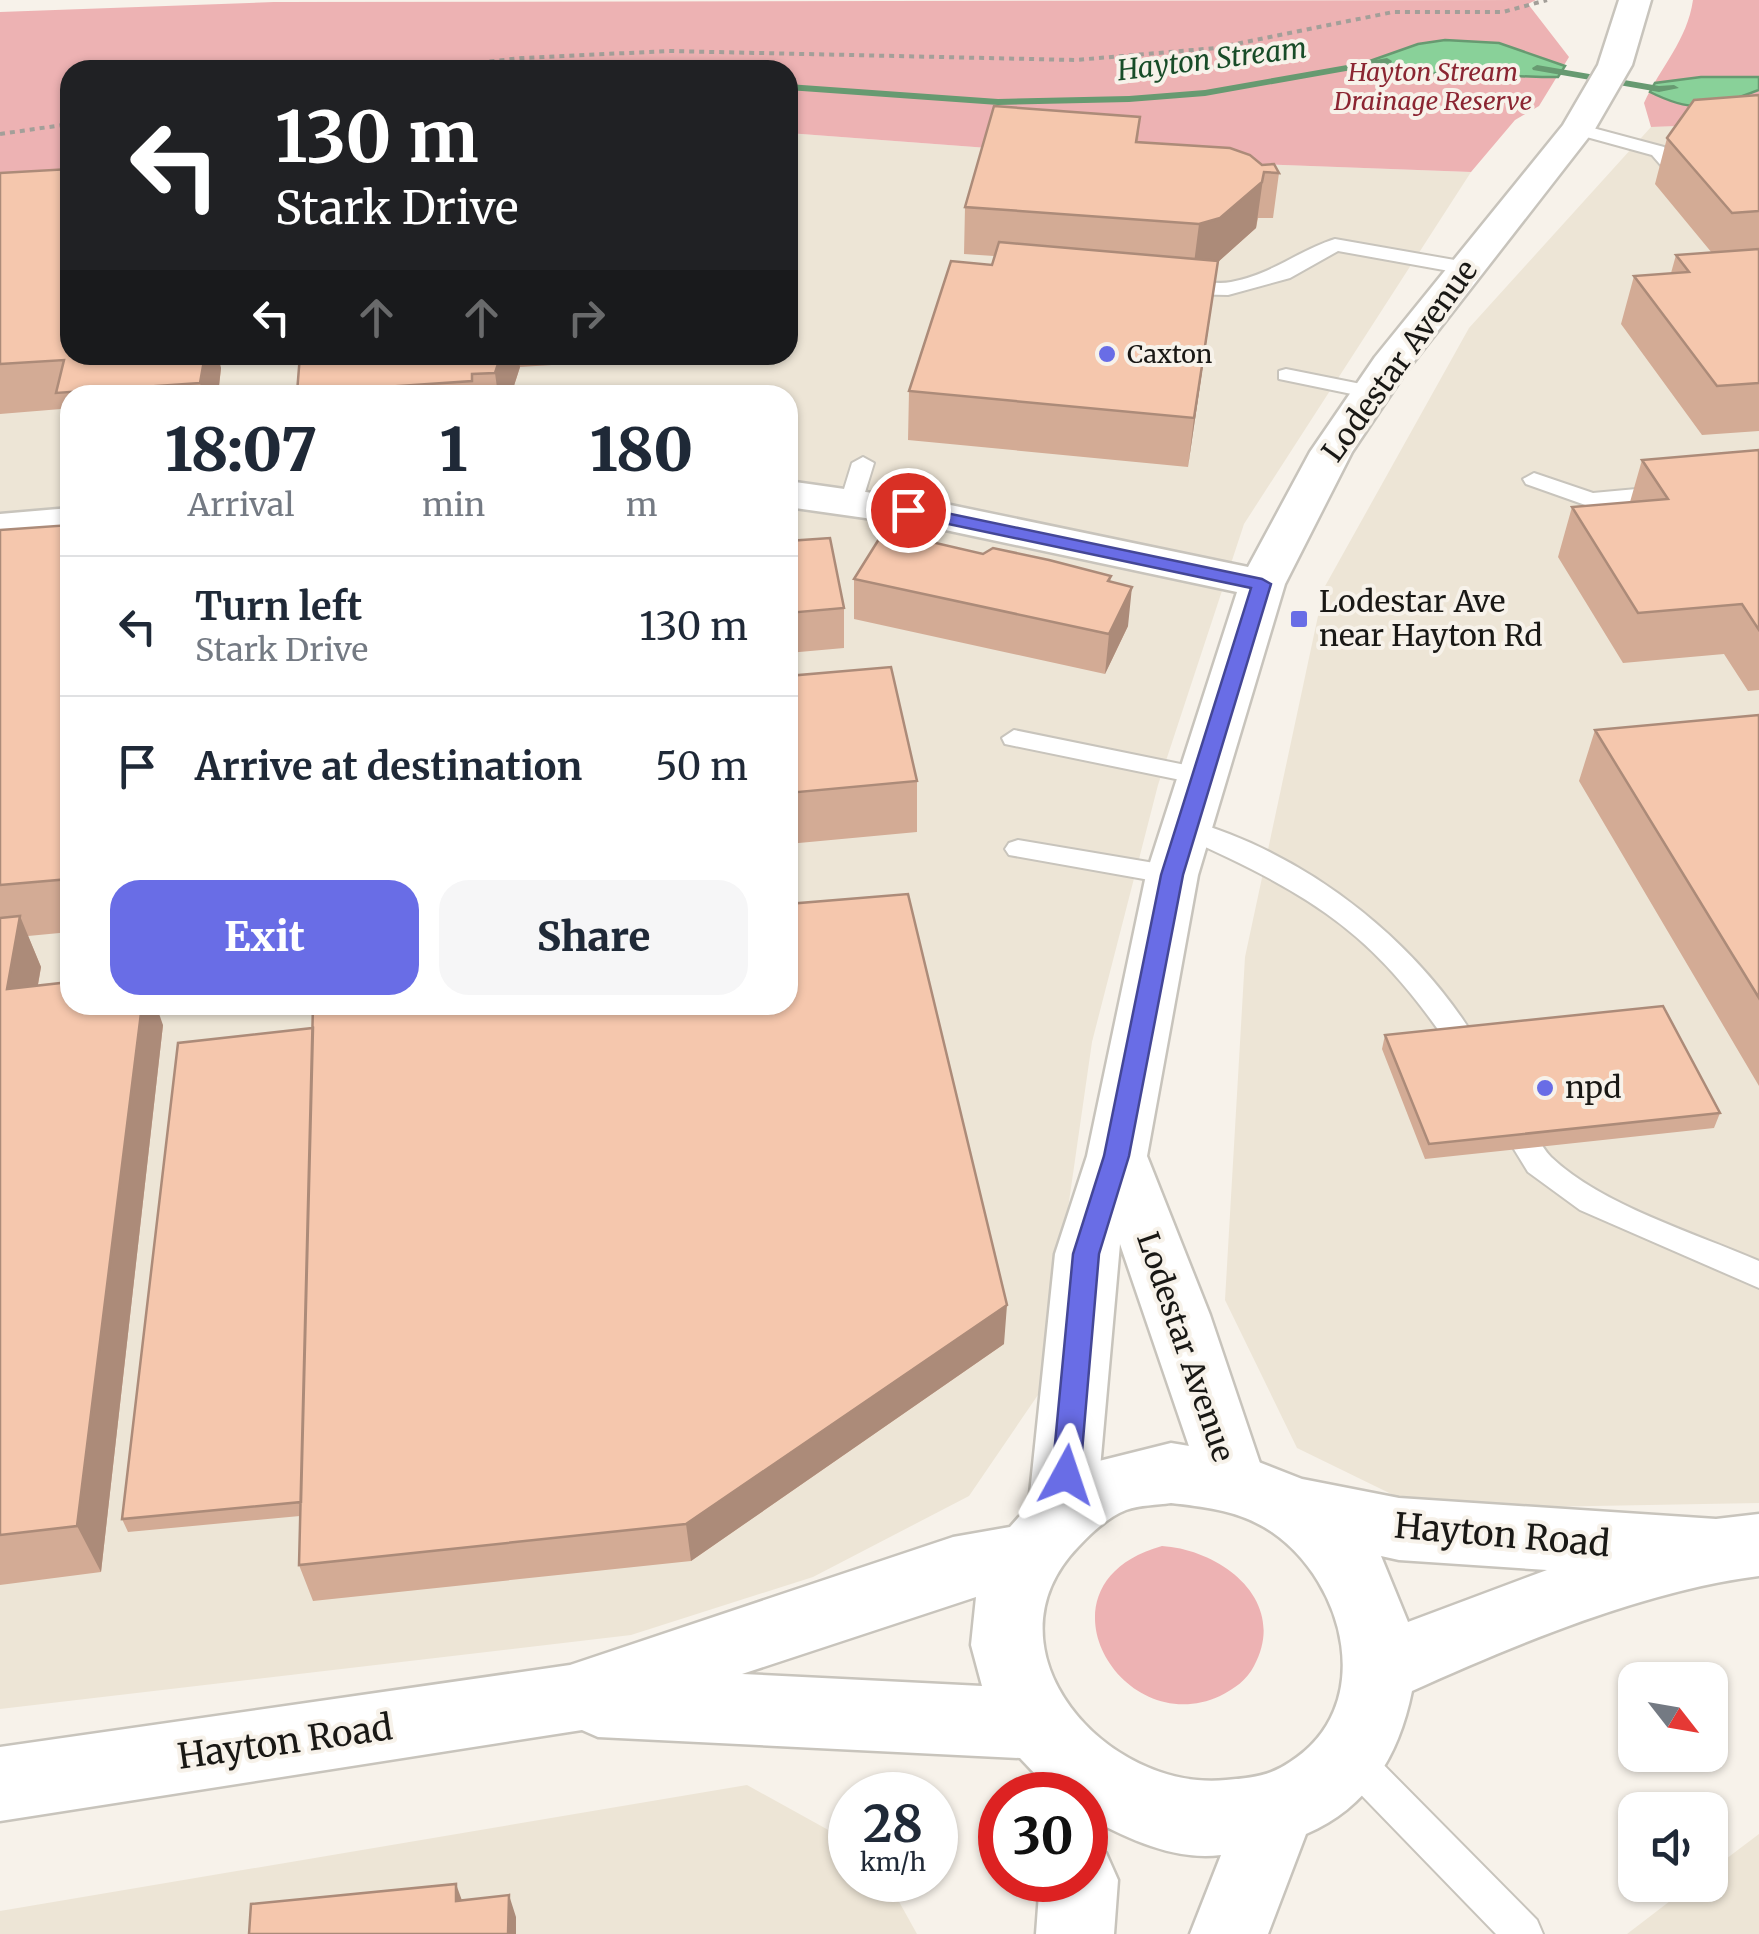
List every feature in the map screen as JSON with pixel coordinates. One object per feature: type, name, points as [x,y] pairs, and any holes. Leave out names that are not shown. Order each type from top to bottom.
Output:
[{"type":"street","name":"Lodestar Avenue","points":[[1060,1762],[1012,1669],[1008,1610],[1045,1534],[1086,1254],[1117,1156],[1172,875],[1262,584],[1331,452],[1371,392],[1597,96],[1636,0]]},
{"type":"street","points":[[798,492],[857,482],[936,515],[1262,584]]},
{"type":"street","points":[[0,527],[60,522]]},
{"type":"street","name":"Lodestar Avenue","points":[[1117,1156],[1178,1315],[1261,1494]]},
{"type":"street","name":"Hayton Road","points":[[0,1784],[570,1700],[953,1569],[1045,1534],[1112,1484],[1171,1473],[1399,1529],[1737,1548]]},
{"type":"street","points":[[1060,1762],[1121,1800],[1180,1820],[1239,1820],[1278,1809],[1320,1787],[1350,1757],[1372,1716],[1381,1669],[1375,1622],[1358,1578],[1329,1539],[1261,1494]]},
{"type":"street","name":"Hayton Road","points":[[1381,1669],[1499,1617],[1737,1548]]},
{"type":"street","name":"Hayton Road","points":[[570,1700],[1060,1762]]},
{"type":"street","points":[[1229,1934],[1278,1809]]},
{"type":"street","points":[[1075,1934],[1077,1902]]},
{"type":"lane","points":[[1597,96],[1658,151],[1696,195]]},
{"type":"lane","points":[[1658,151],[1678,139]]},
{"type":"lane","points":[[1152,288],[1228,289],[1283,274],[1335,244],[1466,268]]},
{"type":"lane","points":[[1286,376],[1371,392]]},
{"type":"lane","points":[[1534,479],[1591,500],[1684,492]]},
{"type":"lane","points":[[1014,738],[1205,776]]},
{"type":"lane","points":[[1188,829],[1314,887],[1384,940],[1435,1000],[1539,1164],[1623,1216],[1759,1274]]},
{"type":"lane","points":[[1018,849],[1172,875]]},
{"type":"lane","points":[[1350,1757],[1523,1934]]},
{"type":"path","points":[[503,60],[669,51],[983,60],[1115,58],[1234,44],[1393,12],[1502,12],[1547,0]]},
{"type":"path","points":[[0,134],[60,125]]},
{"type":"shaded area","points":[[1445,40],[1499,43],[1565,66],[1558,77],[1542,77],[1434,73],[1367,62],[1418,44]]},
{"type":"shaded area","points":[[1701,77],[1759,77],[1759,90],[1706,106],[1681,104],[1650,92],[1655,83]]},
{"type":"shaded area","points":[[1759,123],[1759,1503],[1422,1509],[1297,1448],[1225,1300],[1245,957],[1324,588],[1469,328],[1651,127]]},
{"type":"shaded area","points":[[798,134],[1148,160],[1471,172],[1244,524],[1158,785],[1092,1042],[1042,1389],[969,1496],[813,1577],[631,1635],[0,1709],[0,223],[60,336],[60,365],[798,365]]},
{"type":"shaded area","points":[[747,1785],[828,1830],[828,1902],[899,1902],[917,1934],[0,1934],[0,1911]]},
{"type":"shaded area","points":[[1759,1834],[1759,1934],[1627,1934],[1669,1902],[1728,1902],[1728,1857]]},
{"type":"green space","name":"Hayton Stream Drainage Reserve","points":[[1536,0],[1528,4],[1569,57],[1539,106],[1515,120],[1471,172],[1148,160],[798,134],[798,60],[60,60],[60,214],[0,223],[0,12],[274,2]]},
{"type":"green space","points":[[1693,0],[1759,0],[1759,123],[1651,127],[1644,103],[1679,41]]},
{"type":"green space","points":[[1162,1546],[1207,1557],[1244,1583],[1256,1601],[1263,1620],[1263,1642],[1254,1666],[1240,1684],[1220,1696],[1183,1704],[1150,1697],[1122,1679],[1103,1652],[1095,1622],[1100,1592],[1122,1565]]},
{"type":"building","points":[[1759,95],[1759,211],[1732,213],[1667,138],[1694,100]]},
{"type":"building","points":[[994,106],[1140,117],[1136,142],[1230,148],[1250,155],[1262,165],[1274,164],[1279,173],[1264,172],[1262,182],[1220,218],[1199,224],[965,207]]},
{"type":"building","points":[[60,170],[60,360],[0,364],[0,173]]},
{"type":"building","points":[[999,242],[1218,261],[1194,418],[909,391],[951,261],[992,265]]},
{"type":"building","points":[[1759,249],[1759,383],[1717,386],[1634,276],[1689,272],[1676,255]]},
{"type":"building","points":[[63,365],[203,365],[200,383],[60,385],[60,393],[56,393]]},
{"type":"building","points":[[299,365],[498,365],[495,373],[472,374],[472,381],[298,385]]},
{"type":"building","points":[[1759,450],[1759,630],[1742,604],[1638,613],[1572,507],[1668,499],[1642,460]]},
{"type":"building","points":[[60,526],[60,880],[0,885],[0,530]]},
{"type":"building","points":[[884,531],[983,554],[993,548],[1049,560],[1111,576],[1108,581],[1132,587],[1109,634],[854,579]]},
{"type":"building","points":[[830,538],[844,608],[798,612],[798,540]]},
{"type":"building","points":[[891,667],[917,781],[798,792],[798,675]]},
{"type":"building","points":[[1759,715],[1759,998],[1595,730]]},
{"type":"building","points":[[908,894],[1007,1305],[686,1524],[299,1565],[313,1015],[798,1015],[798,903]]},
{"type":"building","points":[[20,916],[7,989],[60,983],[60,1015],[141,1015],[77,1526],[0,1535],[0,918]]},
{"type":"building","name":"npd","points":[[1663,1006],[1720,1113],[1429,1144],[1385,1035]]},
{"type":"building","points":[[313,1028],[301,1502],[122,1519],[178,1043]]},
{"type":"building","points":[[456,1884],[456,1901],[509,1895],[508,1934],[249,1934],[251,1904]]},
{"type":"waterway","name":"Hayton Stream","points":[[798,88],[998,102],[1129,99],[1205,93],[1387,61]]},
{"type":"waterway","name":"Hayton Stream","points":[[1537,68],[1659,89],[1674,88]]},
{"type":"place","name":"Caxton","points":[[1107,354]]},
{"type":"place","name":"Lodestar Ave near Hayton Rd","points":[[1299,619]]},
{"type":"place","name":"npd","points":[[1545,1088]]},
{"type":"route","points":[[908,510],[1262,584],[1172,875],[1117,1156],[1086,1254],[1066,1475]]}]
